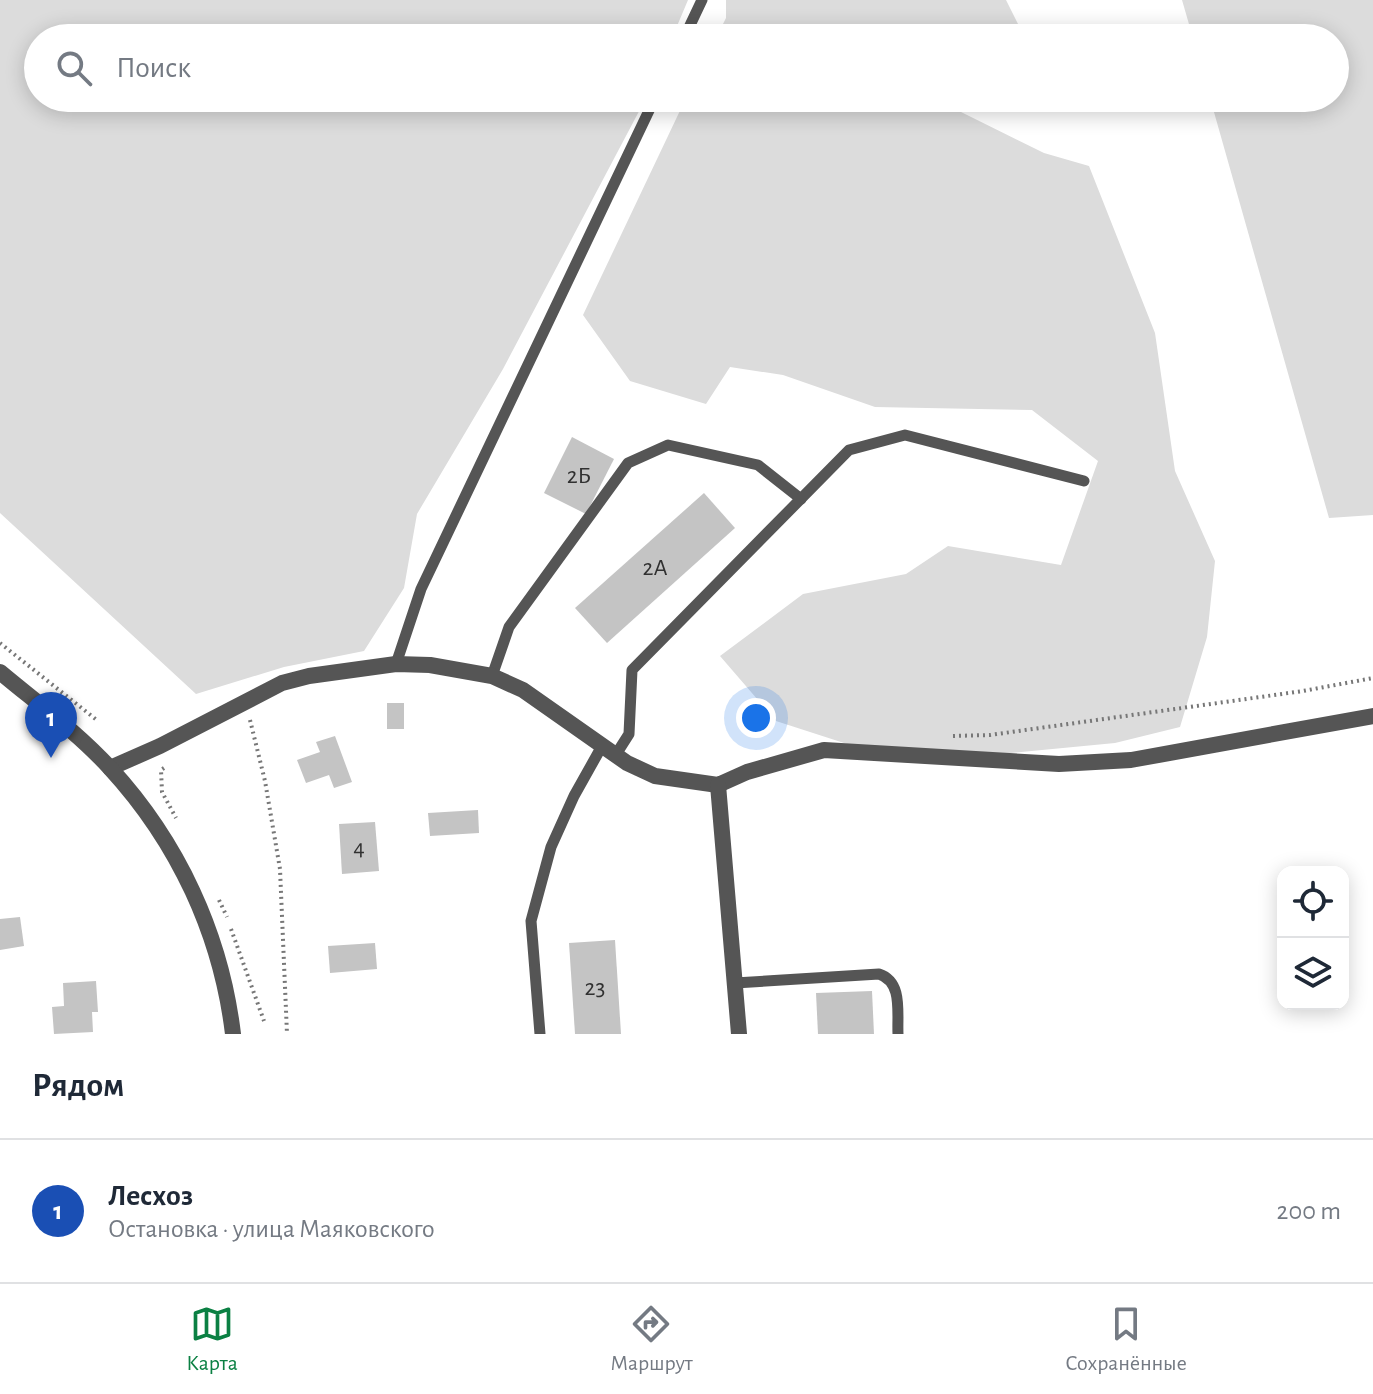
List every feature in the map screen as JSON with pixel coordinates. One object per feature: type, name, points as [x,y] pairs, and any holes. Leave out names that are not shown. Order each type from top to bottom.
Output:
[{"type":"street","points":[[110,768],[160,746],[282,683],[309,676],[396,664],[430,665],[492,676],[523,690],[609,751],[655,776],[718,785],[747,772],[824,750],[1059,764],[1131,760],[1373,716]]},
{"type":"street","points":[[0,672],[82,740],[110,768],[162,834],[196,897],[219,965],[233,1034]]},
{"type":"street","points":[[718,785],[739,1034]]},
{"type":"lane","points":[[691,24],[702,0]]},
{"type":"lane","points":[[396,664],[421,589],[648,112]]},
{"type":"lane","points":[[540,1034],[531,921],[551,847],[574,796],[609,751],[629,734],[632,670],[849,450],[905,435],[1084,481]]},
{"type":"lane","points":[[492,676],[509,627],[628,463],[668,445],[758,465],[801,499]]},
{"type":"lane","points":[[735,983],[879,974],[889,978],[895,986],[898,1034]]},
{"type":"path","points":[[0,643],[98,721]]},
{"type":"path","points":[[942,736],[990,735],[1303,691],[1373,678]]},
{"type":"path","points":[[246,701],[265,781],[280,869],[287,1034]]},
{"type":"path","points":[[172,763],[161,770],[162,792],[183,830]]},
{"type":"path","points":[[216,893],[264,1021]]},
{"type":"shaded area","points":[[0,0],[688,0],[678,24],[24,24],[24,112],[639,112],[503,369],[417,514],[404,588],[364,651],[284,667],[196,694],[0,513]]},
{"type":"shaded area","points":[[726,0],[1006,0],[1018,24],[723,24]]},
{"type":"shaded area","points":[[1182,0],[1373,0],[1373,515],[1329,518],[1214,112],[1349,112],[1349,24],[1189,24]]},
{"type":"shaded area","points":[[679,112],[961,112],[1044,153],[1089,166],[1155,333],[1175,471],[1215,561],[1207,637],[1180,727],[1115,743],[1011,753],[878,754],[776,721],[720,656],[803,594],[906,574],[948,546],[1061,565],[1098,461],[1032,410],[875,407],[783,375],[730,367],[706,404],[630,381],[583,315]]},
{"type":"building","points":[[572,437],[614,459],[586,514],[544,493]]},
{"type":"building","points":[[704,493],[735,528],[607,643],[575,608]]},
{"type":"building","points":[[387,703],[404,703],[404,729],[387,729]]},
{"type":"building","points":[[335,736],[352,782],[334,788],[329,775],[306,783],[297,760],[320,752],[316,742]]},
{"type":"building","points":[[478,810],[479,833],[430,836],[428,813]]},
{"type":"building","points":[[375,822],[379,871],[342,874],[339,824]]},
{"type":"building","points":[[20,917],[24,946],[0,950],[0,919]]},
{"type":"building","points":[[615,940],[621,1034],[575,1034],[569,943]]},
{"type":"building","points":[[375,943],[377,969],[330,973],[328,946]]},
{"type":"building","points":[[96,981],[98,1012],[92,1012],[93,1032],[54,1034],[52,1007],[64,1006],[63,983]]},
{"type":"building","points":[[872,991],[874,1034],[818,1034],[816,993]]},
{"type":"place","name":"Лесхоз","points":[[51,758]]}]
